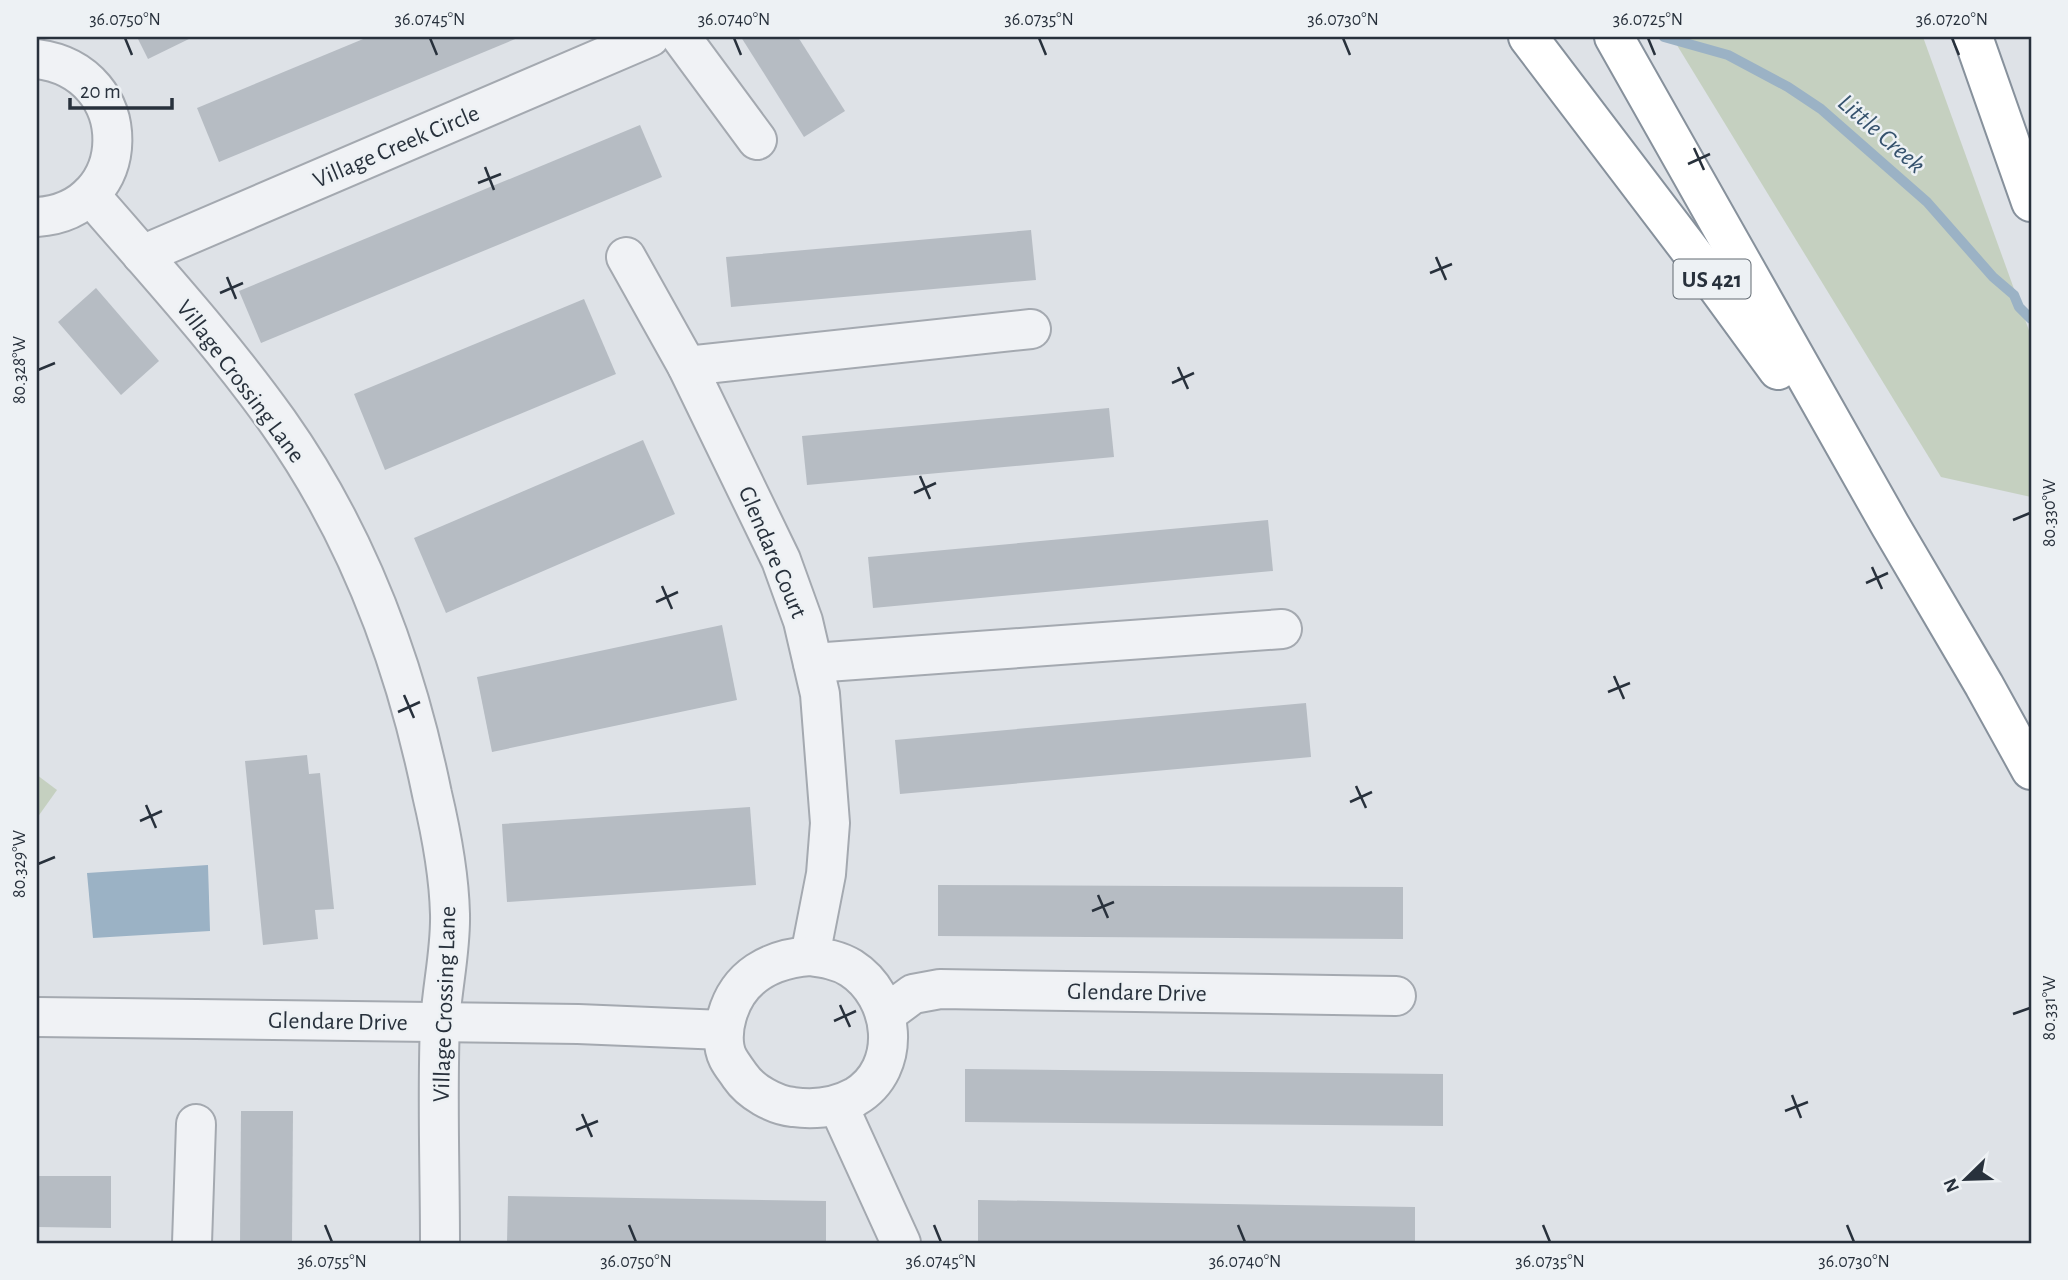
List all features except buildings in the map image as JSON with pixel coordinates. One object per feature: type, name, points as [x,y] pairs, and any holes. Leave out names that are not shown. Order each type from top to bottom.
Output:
[{"type":"highway","name":"US 421","points":[[1528,37],[1702,266],[1890,525],[2031,769]]},
{"type":"highway","points":[[1614,37],[1890,525]]},
{"type":"highway","points":[[1973,37],[2031,202]]},
{"type":"street","name":"Village Creek Circle","points":[[142,255],[650,37]]},
{"type":"street","points":[[681,37],[757,140]]},
{"type":"street","points":[[37,59],[54,61],[71,68],[86,79],[98,92],[112,127],[111,154],[102,180],[90,195],[58,214],[37,217]]},
{"type":"street","name":"Village Crossing Lane","points":[[90,195],[215,339],[279,424],[325,498],[364,576],[397,658],[422,742],[440,827],[450,914],[440,1022],[440,1243]]},
{"type":"street","name":"Glendare Court","points":[[626,257],[687,366],[781,560],[803,621],[820,694],[830,823],[827,874],[810,956]]},
{"type":"street","points":[[687,366],[1031,329]]},
{"type":"street","points":[[813,663],[1282,629]]},
{"type":"street","points":[[810,956],[836,961],[862,976],[873,987],[886,1014],[888,1045],[877,1074],[856,1096],[838,1105],[813,1110],[783,1106],[755,1092],[727,1056],[723,1030],[731,1002],[749,978],[775,962],[791,957],[810,956]]},
{"type":"street","name":"Glendare Drive","points":[[886,1014],[913,994],[940,989],[1396,996]]},
{"type":"street","name":"Glendare Drive","points":[[37,1017],[578,1024],[723,1030]]},
{"type":"street","points":[[838,1105],[901,1243]]},
{"type":"street","points":[[192,1243],[196,1124]]},
{"type":"green space","points":[[1672,37],[1923,37],[2031,336],[2031,497],[1941,477]]},
{"type":"green space","points":[[37,775],[57,790],[37,818]]},
{"type":"water","points":[[208,865],[210,931],[93,938],[87,873]]},
{"type":"waterway","name":"Little Creek","points":[[1664,37],[1728,55],[1788,87],[1821,109],[1927,202],[1993,277],[2014,295],[2019,307],[2031,319]]}]
